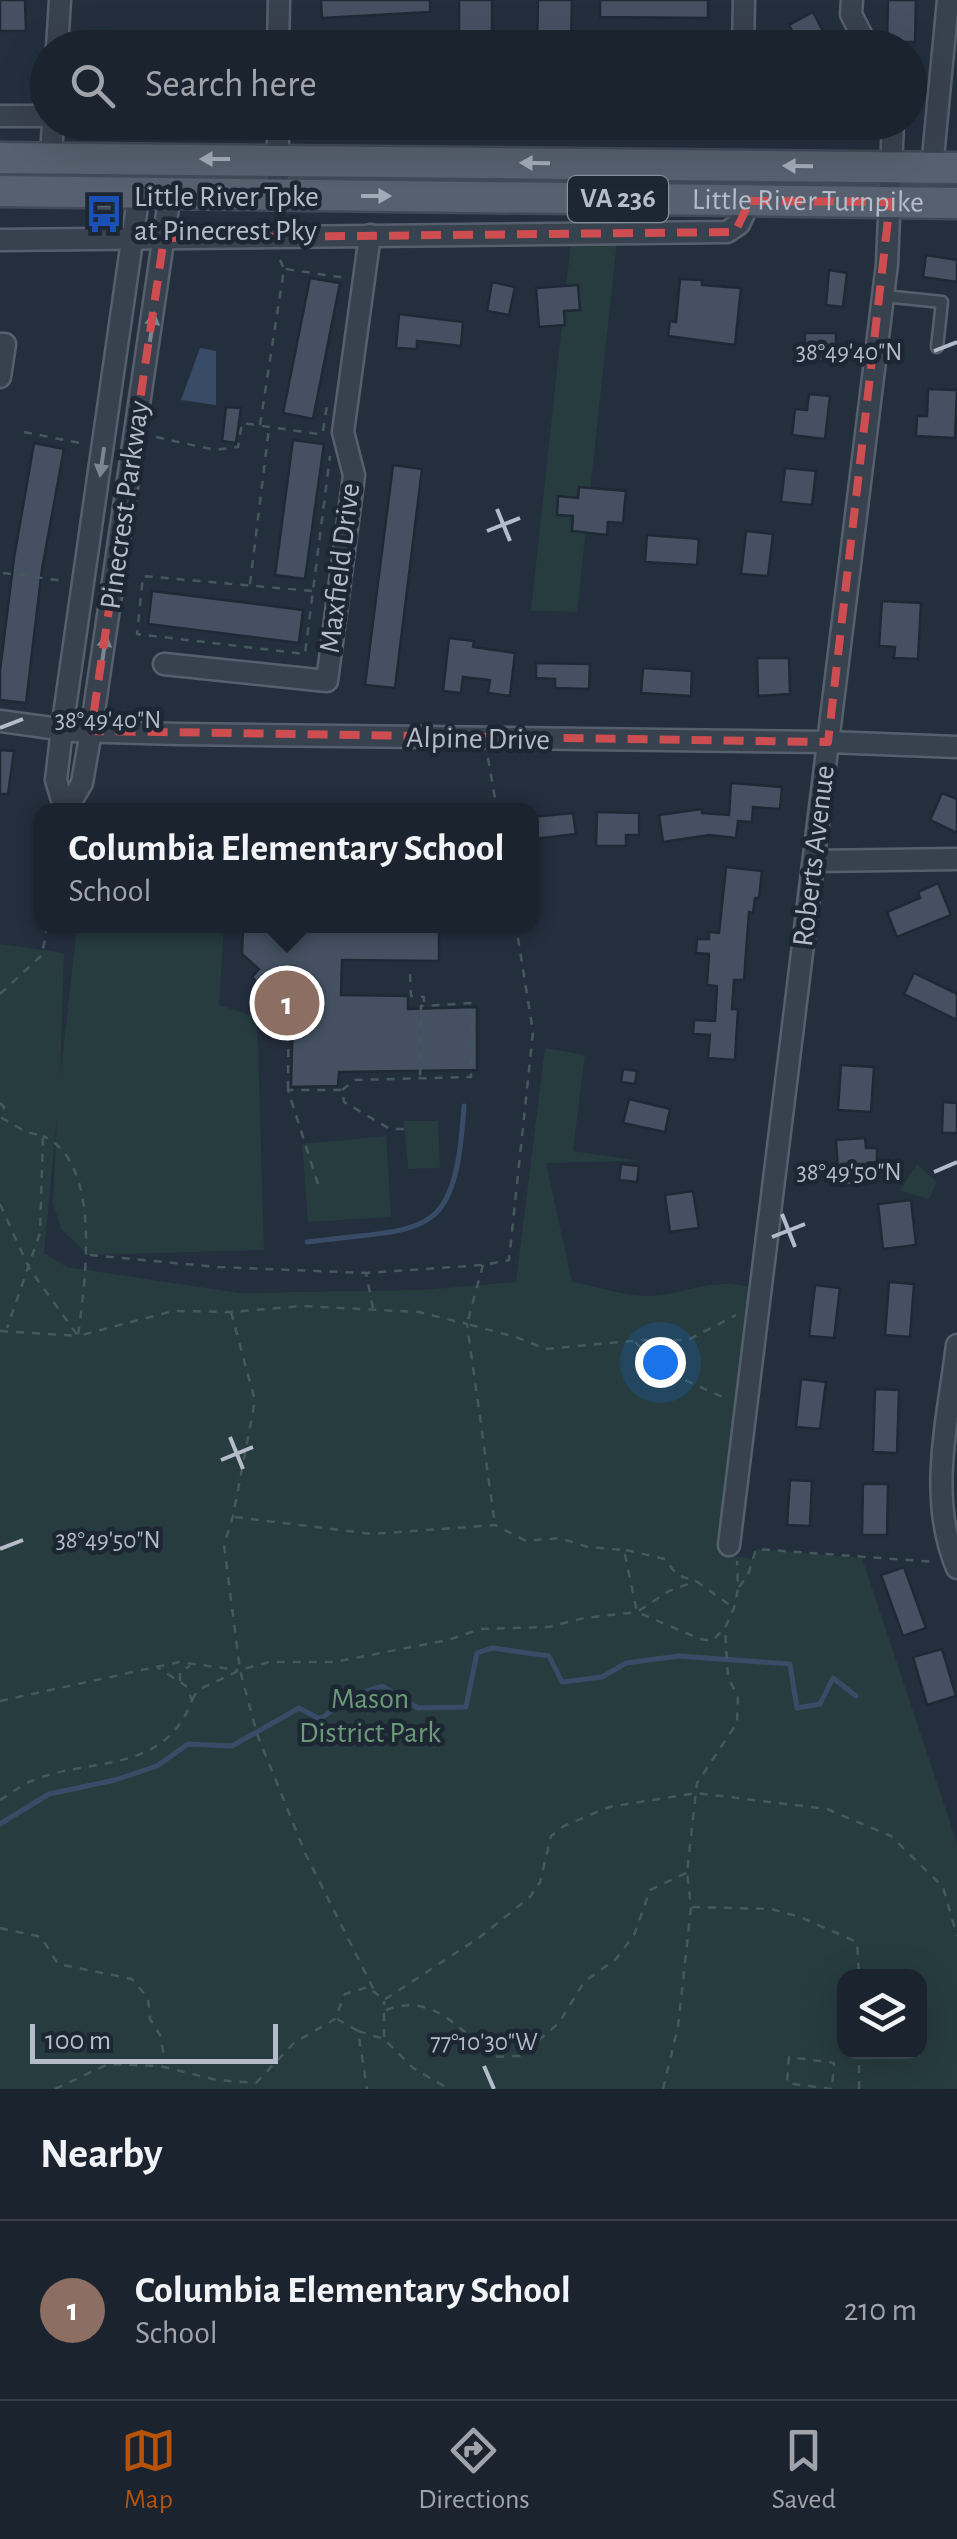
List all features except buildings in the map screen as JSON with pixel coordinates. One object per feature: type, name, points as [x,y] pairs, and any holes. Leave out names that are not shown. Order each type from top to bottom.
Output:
[{"type":"main road","name":"Little River Turnpike","points":[[0,158],[944,168]]},
{"type":"main road","name":"Little River Turnpike","points":[[0,191],[957,203]]},
{"type":"street","points":[[58,30],[60,0]]},
{"type":"street","points":[[278,30],[279,0]]},
{"type":"street","points":[[743,30],[744,0]]},
{"type":"street","points":[[852,0],[851,14],[859,30]]},
{"type":"street","points":[[944,168],[948,0]]},
{"type":"street","points":[[0,116],[30,116]]},
{"type":"street","points":[[51,158],[52,140]]},
{"type":"street","points":[[278,140],[278,195]]},
{"type":"street","points":[[742,140],[742,166]]},
{"type":"street","name":"Roberts Avenue","points":[[729,1545],[883,296],[893,140]]},
{"type":"street","name":"Pinecrest Parkway","points":[[64,803],[56,780],[62,729],[134,238],[154,193]]},
{"type":"street","name":"Pinecrest Parkway","points":[[70,803],[82,783],[91,731],[164,238],[154,193]]},
{"type":"street","points":[[0,240],[727,232],[738,224],[750,201]]},
{"type":"street","name":"Maxfield Drive","points":[[164,664],[327,681],[354,475],[342,432],[370,235]]},
{"type":"street","points":[[0,344],[5,344],[0,377]]},
{"type":"street","name":"Alpine Drive","points":[[0,721],[91,731],[957,747]]},
{"type":"street","points":[[815,860],[957,859]]},
{"type":"street","points":[[956,1565],[943,1528],[940,1486],[957,1345]]},
{"type":"lane","points":[[883,296],[942,302],[937,347]]},
{"type":"path","points":[[260,425],[284,269],[276,251]]},
{"type":"path","points":[[284,269],[346,277]]},
{"type":"path","points":[[322,434],[328,395]]},
{"type":"path","points":[[152,436],[215,450],[238,447],[242,423],[332,436]]},
{"type":"path","points":[[250,586],[269,427]]},
{"type":"path","points":[[24,432],[86,444]]},
{"type":"path","points":[[312,591],[143,576],[137,634],[304,654],[330,455]]},
{"type":"path","points":[[3,572],[65,581]]},
{"type":"path","points":[[488,757],[496,803]]},
{"type":"path","points":[[0,994],[42,955],[46,933]]},
{"type":"path","points":[[88,1255],[218,1268],[366,1273],[509,1260],[534,1032],[517,933]]},
{"type":"path","points":[[410,974],[411,996],[424,996],[420,1078]]},
{"type":"path","points":[[288,980],[288,1090],[318,1184]]},
{"type":"path","points":[[288,1090],[342,1090],[356,1080],[471,1077],[473,1004],[424,1005]]},
{"type":"path","points":[[342,1090],[344,1102],[390,1129],[405,1129]]},
{"type":"path","points":[[0,1103],[4,1108],[2,1118],[26,1132],[58,1143],[75,1165],[88,1255],[78,1336]]},
{"type":"path","points":[[7,1329],[40,1234],[43,1136]]},
{"type":"path","points":[[0,1204],[30,1268],[78,1336]]},
{"type":"path","points":[[483,1265],[467,1324],[495,1525]]},
{"type":"path","points":[[366,1273],[373,1309]]},
{"type":"path","points":[[0,1330],[78,1336],[173,1311],[232,1312],[302,1306],[419,1312],[516,1336],[546,1349],[688,1340],[759,1302]]},
{"type":"path","points":[[232,1312],[256,1401],[224,1545],[240,1670],[257,1734],[306,1855],[376,1993]]},
{"type":"path","points":[[634,1341],[665,1371],[745,1406]]},
{"type":"path","points":[[232,1516],[372,1534],[495,1525],[526,1541],[560,1538],[588,1547],[665,1559],[677,1574],[696,1581],[734,1608]]},
{"type":"path","points":[[637,1612],[700,1640],[712,1641],[725,1628],[738,1589],[734,1545],[729,1545]]},
{"type":"path","points":[[738,1589],[748,1575],[756,1549],[956,1565]]},
{"type":"path","points":[[624,1550],[637,1612]]},
{"type":"path","points":[[0,1800],[28,1783],[102,1767],[169,1738],[184,1723],[198,1690],[240,1670],[269,1662],[334,1662],[448,1640],[480,1629],[548,1626],[637,1612],[668,1590],[696,1581]]},
{"type":"path","points":[[663,2089],[678,2027],[691,1908],[687,1872],[696,1793],[698,1783],[736,1722],[738,1696],[728,1678],[725,1628]]},
{"type":"path","points":[[0,1701],[179,1662],[240,1670]]},
{"type":"path","points":[[157,1666],[181,1682]]},
{"type":"path","points":[[190,1666],[180,1670],[178,1677],[192,1700]]},
{"type":"path","points":[[384,2000],[480,1937],[530,1897],[540,1882],[550,1836],[564,1826],[609,1806],[696,1793],[827,1809],[892,1836],[943,1886],[957,1936]]},
{"type":"path","points":[[386,2010],[400,2005],[432,2006],[492,2057],[520,2056],[559,2023],[584,1982],[616,1958],[634,1935],[650,1890],[687,1872]]},
{"type":"path","points":[[691,1908],[771,1909],[800,1918],[856,1942],[858,1969]]},
{"type":"path","points":[[0,1928],[40,1937],[58,1964],[132,1979],[148,1998],[150,2019],[160,2035],[164,2056],[160,2066]]},
{"type":"path","points":[[256,2083],[294,2043],[336,2019],[346,1994],[368,1987],[384,2000],[384,2039]]},
{"type":"path","points":[[336,2019],[384,2039],[413,2068],[449,2089]]},
{"type":"path","points":[[358,2031],[368,2089]]},
{"type":"path","points":[[789,2058],[834,2062],[832,2088],[807,2086],[787,2083],[789,2058]]},
{"type":"path","points":[[858,2089],[860,2059]]},
{"type":"path","points":[[55,2089],[108,2064],[160,2066],[217,2080],[256,2083]]},
{"type":"path","points":[[807,2076],[807,2086]]},
{"type":"path","points":[[256,2083],[260,2089]]},
{"type":"highlighted area","points":[[750,201],[890,202],[828,742],[91,731],[164,238],[735,232]]},
{"type":"green space","points":[[572,232],[618,232],[577,612],[531,611]]},
{"type":"green space","name":"Mason District Park","points":[[76,933],[224,933],[219,1005],[257,1017],[264,1250],[88,1255],[61,1229],[53,1203],[57,1117],[44,1253],[67,1267],[239,1293],[422,1290],[516,1282],[545,1048],[585,1055],[573,1151],[640,1161],[546,1163],[572,1282],[641,1296],[717,1284],[758,1291],[722,1520],[734,1556],[753,1559],[756,1549],[862,1558],[957,1843],[957,2089],[0,2089],[0,944],[64,953],[60,1079]]},
{"type":"green space","points":[[404,1121],[438,1121],[440,1168],[408,1169]]},
{"type":"green space","points":[[386,1136],[391,1217],[308,1222],[302,1144]]},
{"type":"green space","points":[[917,1164],[937,1182],[929,1199],[900,1191]]},
{"type":"water","points":[[200,348],[216,351],[216,405],[181,400]]},
{"type":"waterway","points":[[307,1242],[381,1233],[427,1220],[442,1205],[453,1183],[464,1106]]},
{"type":"waterway","points":[[0,1824],[49,1794],[115,1780],[157,1766],[188,1744],[232,1746],[299,1708],[320,1719],[355,1695],[382,1686],[418,1708],[466,1707],[477,1653],[492,1648],[549,1656],[562,1682],[602,1677],[626,1663],[679,1656],[790,1664],[797,1708],[820,1704],[833,1678],[856,1696]]},
{"type":"place","name":"Little River Tpke at Pinecrest Pky","points":[[104,214]]},
{"type":"place","name":"Columbia Elementary School","points":[[287,1003]]}]
